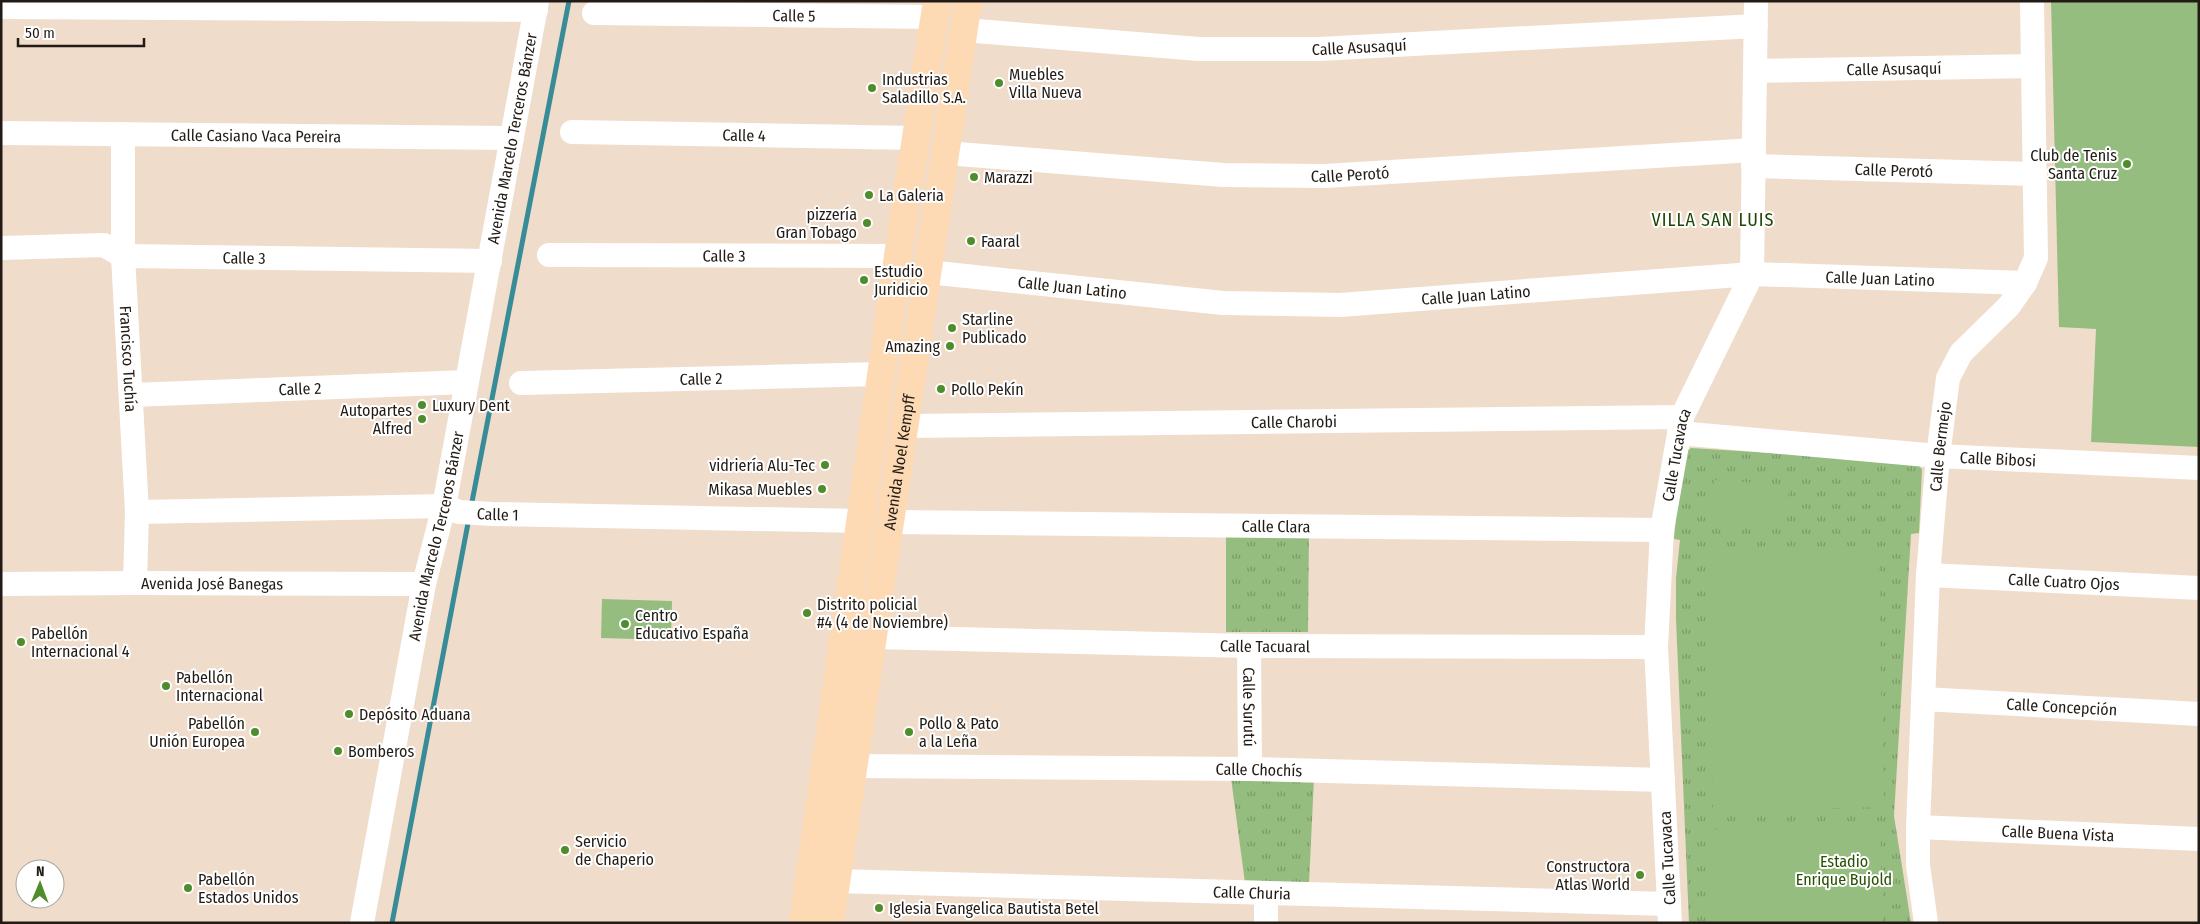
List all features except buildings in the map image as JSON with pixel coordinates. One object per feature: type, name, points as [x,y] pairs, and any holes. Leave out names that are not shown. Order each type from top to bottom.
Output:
[{"type":"main road","name":"Avenida Noel Kempff","points":[[830,923],[968,1]]},
{"type":"main road","name":"Avenida Noel Kempff","points":[[809,920],[816,815],[934,18]]},
{"type":"main road","points":[[899,249],[912,216],[925,172],[935,158],[946,153],[938,139],[932,119],[938,54],[934,18]]},
{"type":"main road","points":[[874,629],[873,557],[867,531],[861,521],[876,504],[904,432]]},
{"type":"main road","points":[[816,815],[818,870],[820,876],[828,881],[836,881]]},
{"type":"street","name":"Calle Tucavaca","points":[[1670,913],[1656,647],[1662,530],[1681,425],[1752,274],[1756,1]]},
{"type":"street","name":"Calle Bermejo","points":[[1926,923],[1918,865],[1918,827],[1928,575],[1938,456],[1948,378],[1961,353],[2009,306],[2025,283],[2036,258],[2032,1]]},
{"type":"street","points":[[1,7],[537,5]]},
{"type":"street","name":"Avenida Marcelo Terceros Bánzer","points":[[362,923],[424,584],[452,509],[468,382],[537,5]]},
{"type":"street","name":"Calle 5","points":[[594,12],[934,18]]},
{"type":"street","name":"Calle Asusaquí","points":[[964,30],[1199,49],[1319,49],[1756,26]]},
{"type":"street","name":"Calle Asusaquí","points":[[1755,71],[2033,66]]},
{"type":"street","name":"Calle 4","points":[[572,132],[916,138]]},
{"type":"street","name":"Calle Casiano Vaca Pereira","points":[[1,133],[512,138]]},
{"type":"street","name":"Francisco Tuchía","points":[[123,134],[123,256],[137,512],[135,583]]},
{"type":"street","name":"Calle Perotó","points":[[946,153],[1223,175],[1326,176],[1754,158],[2035,174]]},
{"type":"street","name":"Calle 3","points":[[1,248],[104,245],[123,256],[490,261]]},
{"type":"street","name":"Calle 3","points":[[549,255],[899,249]]},
{"type":"street","name":"Calle Juan Latino","points":[[928,272],[1223,303],[1340,304],[1752,274],[2025,283]]},
{"type":"street","name":"Calle 2","points":[[521,384],[880,374]]},
{"type":"street","name":"Calle 2","points":[[131,395],[468,382]]},
{"type":"street","name":"Calle Charobi","points":[[904,432],[1681,425]]},
{"type":"street","name":"Calle Bibosi","points":[[1681,425],[1938,456],[2199,468]]},
{"type":"street","name":"Calle 1","points":[[137,512],[452,509],[492,514],[861,521]]},
{"type":"street","name":"Calle Clara","points":[[891,522],[1662,530]]},
{"type":"street","name":"Calle Cuatro Ojos","points":[[1928,575],[2199,588]]},
{"type":"street","name":"Avenida José Banegas","points":[[1,584],[424,584]]},
{"type":"street","name":"Calle Tacuaral","points":[[874,629],[1249,646],[1656,647]]},
{"type":"street","name":"Calle Surutú","points":[[1249,646],[1250,769]]},
{"type":"street","name":"Calle Concepción","points":[[1923,699],[2199,714]]},
{"type":"street","name":"Calle Chochís","points":[[854,766],[1250,769],[1664,780]]},
{"type":"street","name":"Calle Buena Vista","points":[[1918,827],[2199,839]]},
{"type":"street","name":"Calle Churia","points":[[836,881],[1266,894],[1670,913]]},
{"type":"street","points":[[1266,894],[1266,923]]},
{"type":"green space","name":"Club de Tenis Santa Cruz","points":[[2051,1],[2199,1],[2199,447],[2091,442],[2096,329],[2059,327]]},
{"type":"green space","points":[[1691,448],[1915,462],[1922,469],[1919,533],[1911,534],[1894,816],[1911,923],[1689,923],[1676,619],[1676,578],[1680,540],[1674,539],[1678,496],[1687,451]]},
{"type":"green space","points":[[1714,480],[1789,485],[1786,528],[1711,523]]},
{"type":"green space","points":[[1226,532],[1309,533],[1308,632],[1226,632]]},
{"type":"green space","points":[[1878,546],[1884,807],[1713,811],[1707,550]]},
{"type":"green space","points":[[602,599],[672,601],[671,640],[601,638]]},
{"type":"green space","points":[[1231,778],[1314,778],[1309,884],[1245,883]]},
{"type":"green space","name":"Estadio Enrique Bujold","points":[[1880,824],[1883,923],[1709,923],[1705,830]]},
{"type":"waterway","points":[[471,507],[569,1]]},
{"type":"waterway","points":[[392,923],[469,518]]},
{"type":"place","name":"Muebles Villa Nueva","points":[[999,83]]},
{"type":"place","name":"Industrias Saladillo S.A.","points":[[872,88]]},
{"type":"place","name":"Club de Tenis Santa Cruz","points":[[2127,164]]},
{"type":"place","name":"Marazzi","points":[[974,177]]},
{"type":"place","name":"La Galeria","points":[[869,195]]},
{"type":"place","name":"pizzería Gran Tobago","points":[[867,223]]},
{"type":"place","name":"Faaral","points":[[971,241]]},
{"type":"place","name":"Estudio Juridicio","points":[[864,280]]},
{"type":"place","name":"Starline Publicado","points":[[952,328]]},
{"type":"place","name":"Amazing","points":[[950,346]]},
{"type":"place","name":"Pollo Pekín","points":[[941,389]]},
{"type":"place","name":"Luxury Dent","points":[[422,405]]},
{"type":"place","name":"Autopartes Alfred","points":[[422,419]]},
{"type":"place","name":"vidriería Alu-Tec","points":[[825,465]]},
{"type":"place","name":"Mikasa Muebles","points":[[822,489]]},
{"type":"place","name":"Distrito policial #4 (4 de Noviembre)","points":[[807,613]]},
{"type":"place","name":"Centro Educativo España","points":[[625,624]]},
{"type":"place","name":"Pabellón Internacional 4","points":[[21,642]]},
{"type":"place","name":"Pabellón Internacional","points":[[166,686]]},
{"type":"place","name":"Depósito Aduana","points":[[349,714]]},
{"type":"place","name":"Pabellón Unión Europea","points":[[255,732]]},
{"type":"place","name":"Pollo & Pato a la Leña","points":[[909,732]]},
{"type":"place","name":"Bomberos","points":[[338,751]]},
{"type":"place","name":"Servicio de Chaperio","points":[[565,850]]},
{"type":"place","name":"Constructora Atlas World","points":[[1640,875]]},
{"type":"place","name":"Pabellón Estados Unidos","points":[[188,888]]},
{"type":"place","name":"Iglesia Evangelica Bautista Betel","points":[[879,908]]},
{"type":"district","name":"VILLA SAN LUIS","points":[[1713,220]]}]
